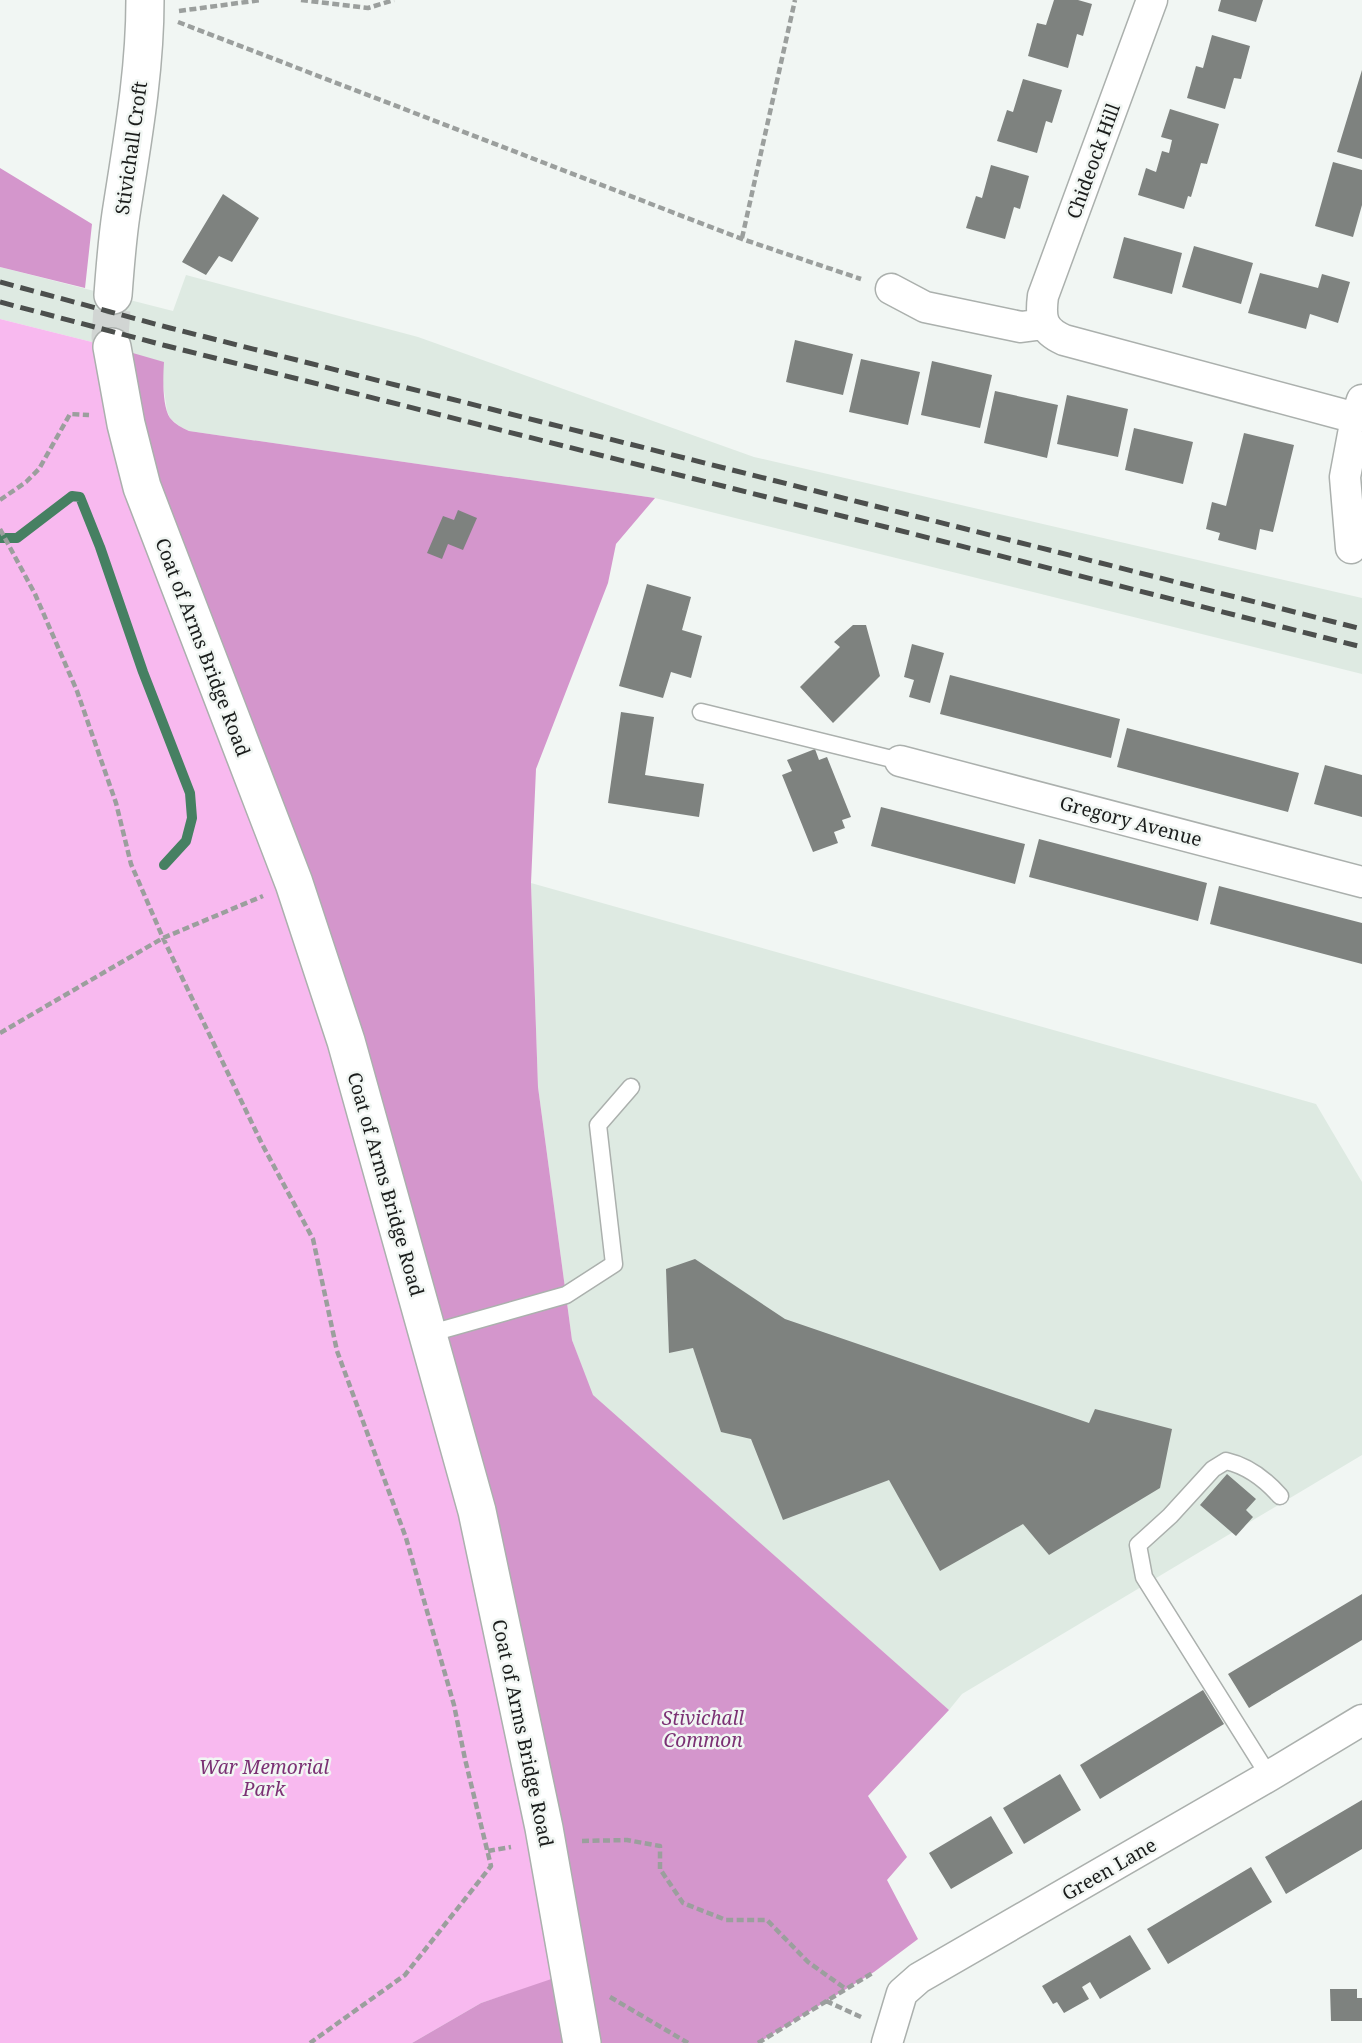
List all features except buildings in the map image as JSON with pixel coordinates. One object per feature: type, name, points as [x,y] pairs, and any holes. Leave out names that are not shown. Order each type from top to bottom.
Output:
[{"type":"street","name":"Chideock Hill","points":[[1044,324],[1041,312],[1043,296],[1152,0]]},
{"type":"street","name":"Stivichall Croft","points":[[113,295],[149,10]]},
{"type":"street","points":[[891,289],[925,307],[1021,327],[1044,324],[1052,334],[1064,340],[1359,409],[1345,477],[1351,548]]},
{"type":"street","name":"Coat of Arms Bridge Road","points":[[112,347],[126,424],[142,487],[294,883],[346,1041],[428,1334],[477,1511],[544,1828],[582,2043]]},
{"type":"street","name":"Gregory Avenue","points":[[900,761],[1362,882]]},
{"type":"street","name":"Green Lane","points":[[889,2036],[902,1993],[919,1978],[1362,1720]]},
{"type":"lane","points":[[701,712],[900,761]]},
{"type":"lane","points":[[428,1334],[566,1295],[614,1264],[598,1125],[631,1087]]},
{"type":"lane","points":[[1269,1776],[1144,1577],[1138,1545],[1170,1516],[1213,1469],[1226,1461],[1237,1463],[1266,1480],[1280,1496]]},
{"type":"path","points":[[149,10],[261,0]]},
{"type":"path","points":[[301,0],[368,8],[394,0]]},
{"type":"path","points":[[742,239],[795,0]]},
{"type":"path","points":[[149,10],[742,239],[891,289]]},
{"type":"path","points":[[0,500],[39,469],[70,414],[94,416]]},
{"type":"path","points":[[0,528],[35,594],[78,691],[116,803],[131,864],[163,938],[262,1144],[313,1240],[337,1350],[406,1538],[454,1705],[491,1866],[405,1975],[310,2043]]},
{"type":"path","points":[[0,1033],[163,938],[294,883]]},
{"type":"path","points":[[544,1828],[576,1841],[627,1840],[660,1846],[660,1869],[683,1903],[726,1920],[767,1920],[808,1962],[846,1989]]},
{"type":"path","points":[[758,2043],[874,1972]]},
{"type":"path","points":[[570,1973],[688,2043]]},
{"type":"path","points":[[825,2001],[889,2036]]},
{"type":"shaded area","points":[[0,267],[173,311],[186,275],[418,337],[754,457],[1362,598],[1362,674],[655,498],[189,431],[170,418],[163,384],[112,347],[0,319]]},
{"type":"shaded area","points":[[531,883],[1316,1104],[1362,1182],[1362,1455],[962,1694],[949,1710],[592,1395],[572,1340],[538,1087]]},
{"type":"green space","points":[[0,168],[92,224],[85,288],[0,267]]},
{"type":"green space","name":"War Memorial Park","points":[[0,319],[112,347],[346,1041],[570,1974],[481,2003],[412,2043],[0,2043]]},
{"type":"green space","name":"Stivichall Common","points":[[112,347],[164,362],[167,413],[174,422],[189,431],[655,498],[616,544],[608,583],[536,769],[531,883],[538,1087],[572,1340],[593,1395],[949,1710],[868,1796],[907,1857],[887,1880],[918,1939],[874,1972],[758,2043],[412,2043],[481,2003],[569,1973],[477,1511]]},
{"type":"waterway","points":[[0,538],[17,538],[72,496],[80,497],[190,793],[192,818],[186,841],[164,865]]},
{"type":"tunnel","points":[[112,347],[110,337],[113,295]]},
{"type":"railway","points":[[0,282],[170,328],[1362,629]]},
{"type":"railway","points":[[0,302],[1362,647]]}]
